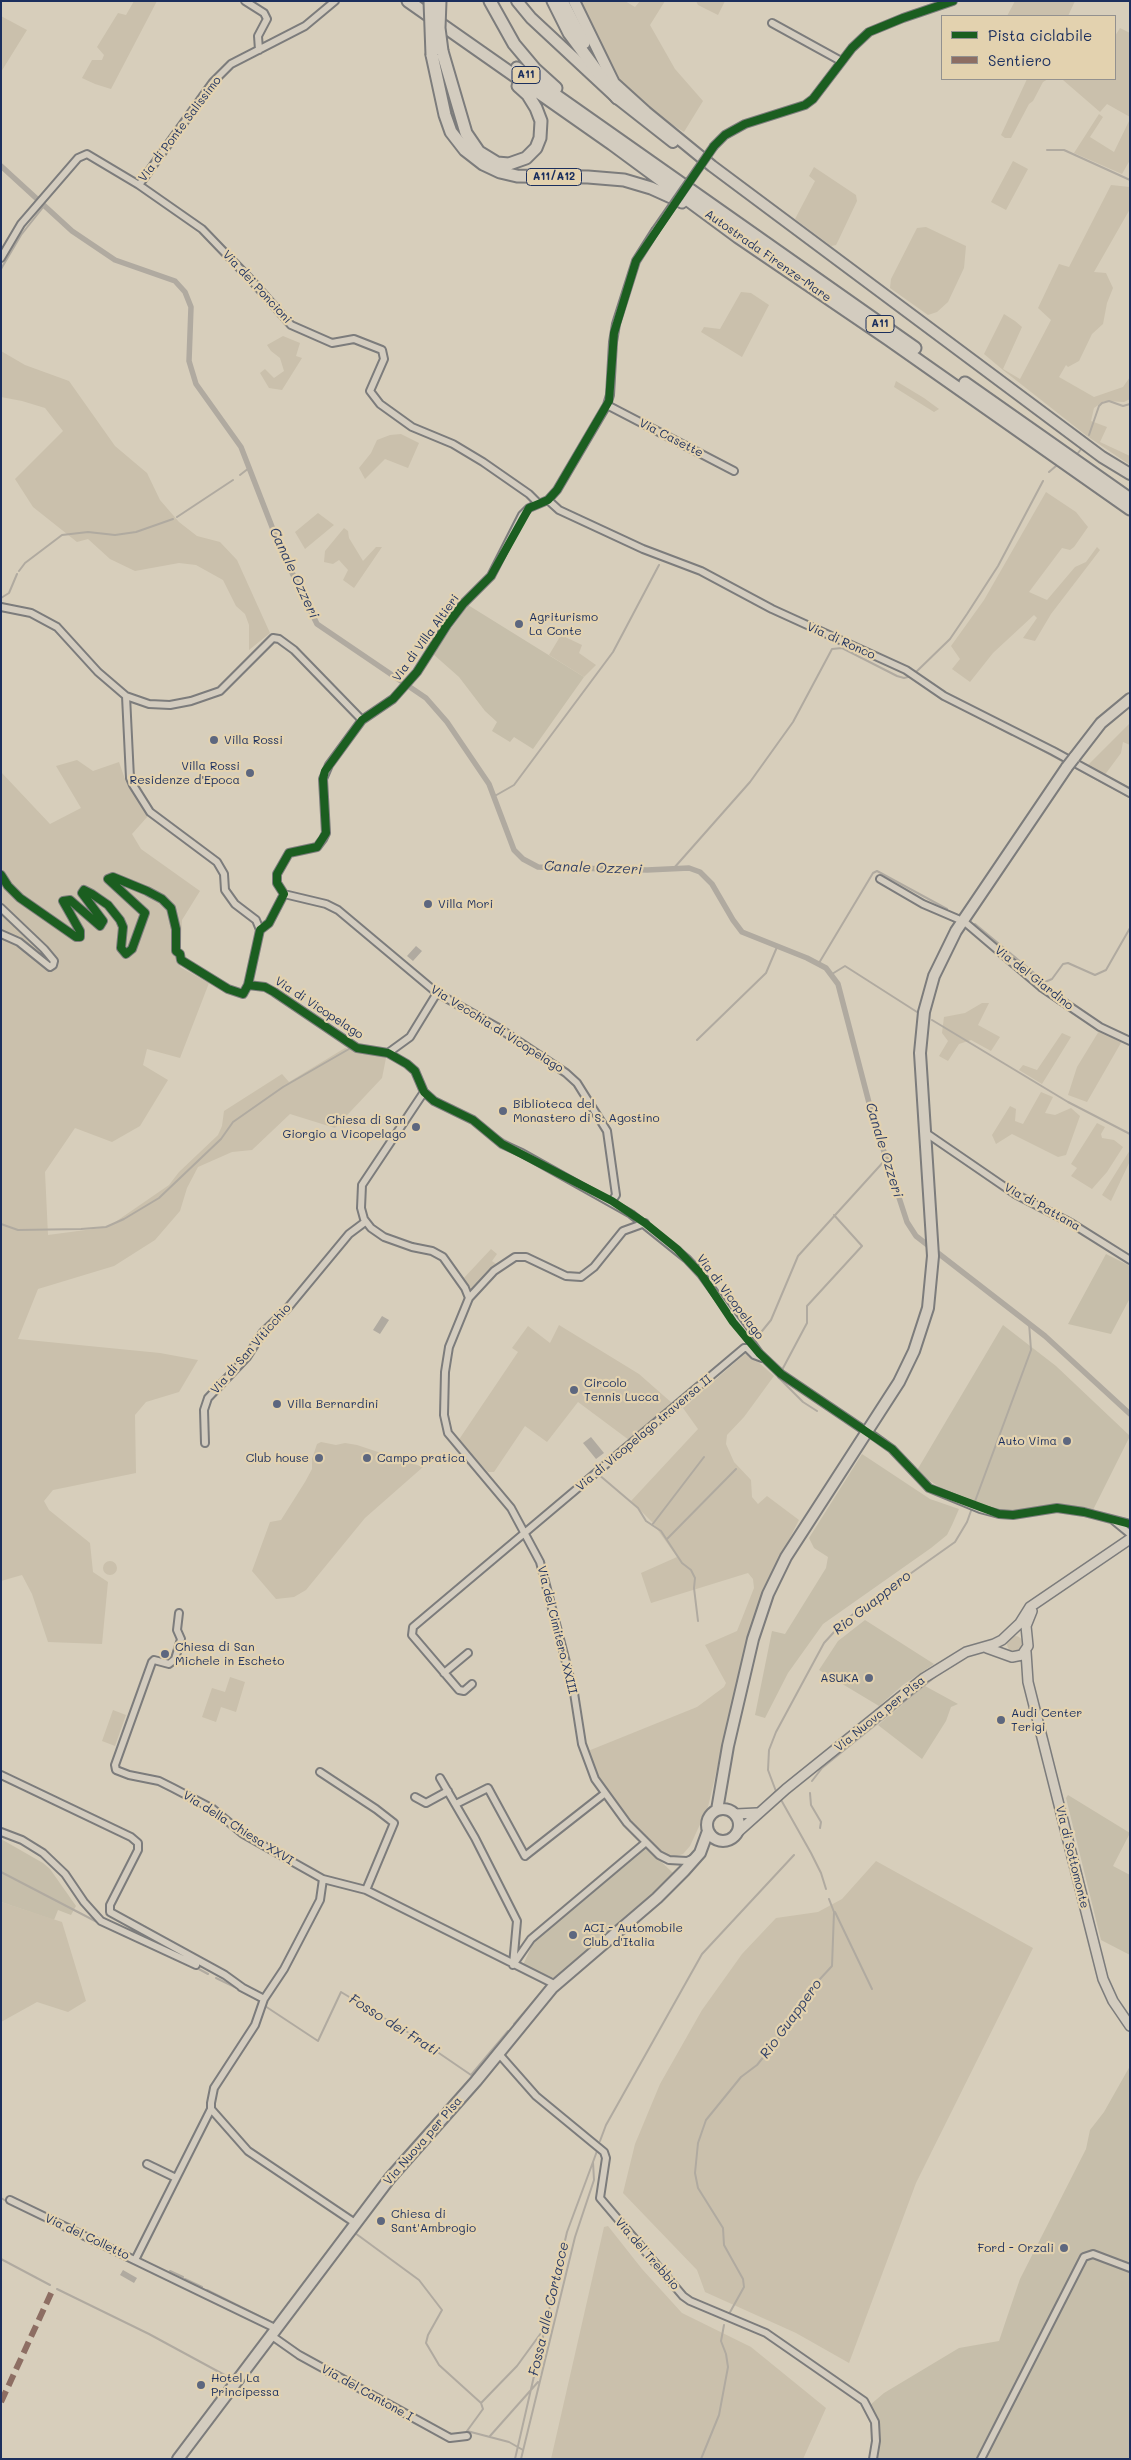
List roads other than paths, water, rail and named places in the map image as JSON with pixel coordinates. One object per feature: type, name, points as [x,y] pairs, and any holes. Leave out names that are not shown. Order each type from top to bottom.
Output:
[{"type":"highway","name":"Autostrada Firenze-Mare","points":[[408,1],[738,237],[1130,509]]},
{"type":"highway","name":"Autostrada Firenze-Mare","points":[[422,1],[1130,499]]},
{"type":"highway","name":"A11/A12","points":[[430,1],[444,115],[451,132],[465,150],[483,164],[500,172],[517,176],[607,178],[636,183],[682,202],[738,237]]},
{"type":"highway","points":[[440,1],[437,53],[460,116],[474,147],[483,156],[497,163],[509,164],[520,162],[533,152],[540,138],[541,121],[536,108],[525,92],[463,40]]},
{"type":"highway","points":[[490,1],[509,36],[535,69],[631,148]]},
{"type":"highway","points":[[562,1],[592,54],[614,82]]},
{"type":"highway","points":[[553,2],[569,33],[617,98]]},
{"type":"highway","points":[[1062,451],[1130,493]]},
{"type":"main road","points":[[517,1],[538,24],[617,98],[660,133],[712,166]]},
{"type":"main road","points":[[574,1],[614,82],[712,166],[1102,457],[1130,474]]},
{"type":"main road","points":[[698,1856],[708,1831],[708,1820],[717,1810],[753,1639],[768,1594],[786,1557],[852,1458],[905,1372],[926,1316],[932,1272],[931,1217],[920,1068],[922,1022],[929,992],[944,954],[956,931],[1067,767],[1101,723],[1130,699]]},
{"type":"main road","points":[[1028,1682],[1021,1666],[1002,1648],[1002,1640],[1012,1631],[1030,1607],[1130,1539]]},
{"type":"main road","points":[[1028,1682],[1026,1652],[1028,1646],[1028,1618],[1041,1600]]},
{"type":"main road","points":[[1012,1631],[1019,1631],[1027,1638]]},
{"type":"main road","name":"Via Nuova per Pisa","points":[[760,1812],[924,1678],[959,1655],[1002,1640]]},
{"type":"main road","points":[[982,1647],[996,1650],[1009,1656],[1019,1657],[1026,1652]]},
{"type":"main road","name":"Via di Sottomonte","points":[[1028,1682],[1103,1979],[1113,2001],[1130,2026]]},
{"type":"main road","points":[[722,1783],[724,1797],[740,1824],[738,1832]]},
{"type":"main road","points":[[717,1810],[754,1814],[760,1812]]},
{"type":"main road","points":[[698,1856],[722,1841],[731,1839],[760,1812]]},
{"type":"main road","points":[[708,1831],[714,1838],[722,1841]]},
{"type":"main road","name":"Via Nuova per Pisa","points":[[178,2459],[390,2178],[556,1985],[657,1898],[698,1856]]},
{"type":"street","points":[[245,1],[264,14],[267,19],[258,36],[259,50]]},
{"type":"street","name":"Via di Ponte Salissimo","points":[[1,258],[21,224],[78,158],[87,154],[139,185],[213,82],[231,64],[305,26],[335,1]]},
{"type":"street","points":[[548,500],[557,490],[607,405],[610,395],[616,324],[633,267],[655,231],[714,146],[725,135],[745,124],[805,105],[817,95],[842,61],[869,32],[953,1]]},
{"type":"street","points":[[772,23],[842,61]]},
{"type":"street","name":"Via dei Poncioni","points":[[139,185],[202,229],[253,282],[290,325],[332,343],[354,339],[382,350],[384,359],[370,391],[380,404],[412,427],[453,444],[483,462],[529,494],[538,503]]},
{"type":"street","name":"Via Casette","points":[[607,405],[734,471]]},
{"type":"street","name":"Via di Villa Altieri","points":[[284,894],[277,883],[277,874],[289,853],[317,847],[326,833],[323,779],[325,771],[362,720],[397,695],[417,672],[447,625],[463,604],[490,576],[522,515],[529,508],[548,500]]},
{"type":"street","name":"Via di Ronco","points":[[548,500],[559,510],[643,549],[702,571],[772,609],[906,670],[944,696],[1021,734],[1130,793]]},
{"type":"street","points":[[1,606],[31,613],[57,627],[98,672],[126,696],[149,704],[170,705],[191,701],[220,691],[273,638],[287,644],[362,720]]},
{"type":"street","points":[[126,696],[130,778],[133,785],[150,812],[217,862],[224,874],[225,890],[235,904],[256,920],[260,930],[248,985]]},
{"type":"street","name":"Via di Vicopelago","points":[[1,875],[8,886],[20,898],[76,937],[80,937],[80,931],[63,901],[70,900],[100,926],[103,921],[82,893],[84,890],[92,894],[108,905],[120,920],[123,926],[121,948],[126,954],[132,949],[145,913],[108,879],[113,877],[162,899],[171,908],[176,929],[176,951],[180,954],[181,960],[228,989],[239,993],[243,994],[248,985],[265,987],[357,1048],[388,1053],[415,1071],[424,1092],[434,1101],[472,1120],[502,1144],[613,1199],[677,1250],[701,1274],[733,1322],[764,1358],[799,1387],[861,1428]]},
{"type":"street","points":[[880,879],[923,904],[958,918]]},
{"type":"street","points":[[260,930],[269,923],[284,894]]},
{"type":"street","name":"Via Vecchia di Vicopelago","points":[[284,894],[326,904],[338,910],[437,993],[527,1046],[577,1083],[607,1131],[611,1147],[613,1199]]},
{"type":"street","points":[[1,908],[44,949],[54,961],[53,965],[50,967],[19,942],[1,934]]},
{"type":"street","name":"Via del Giardino","points":[[967,924],[1042,987],[1100,1027],[1130,1041]]},
{"type":"street","points":[[388,1053],[410,1037],[437,993]]},
{"type":"street","points":[[424,1092],[362,1185],[361,1208],[365,1222],[384,1237],[412,1247],[432,1250],[444,1257],[465,1288],[468,1298],[494,1271],[515,1257],[526,1257],[566,1276],[581,1277],[594,1267],[623,1231],[645,1223]]},
{"type":"street","name":"Via di Pattana","points":[[929,1135],[1015,1194],[1071,1223],[1130,1260]]},
{"type":"street","name":"Via di San Viticchio","points":[[205,1444],[204,1410],[208,1398],[247,1357],[263,1332],[286,1310],[349,1234],[365,1222]]},
{"type":"street","name":"Via del Cimitero XXIII","points":[[468,1298],[449,1347],[443,1401],[446,1424],[452,1440],[510,1508],[540,1562],[574,1693],[582,1744],[595,1780],[604,1794],[645,1843],[658,1855],[669,1860],[687,1861],[698,1856]]},
{"type":"street","name":"Via di Vicopelago traversa II","points":[[525,1533],[744,1348],[747,1348],[754,1356],[764,1358]]},
{"type":"street","points":[[870,1434],[892,1449],[929,1488],[980,1509],[999,1514],[1013,1515],[1056,1508],[1130,1524]]},
{"type":"street","points":[[1112,1519],[1130,1534]]},
{"type":"street","points":[[1119,1546],[1122,1528]]},
{"type":"street","points":[[472,1684],[462,1691],[412,1635],[413,1627],[525,1533]]},
{"type":"street","name":"Via della Chiesa XXVI","points":[[179,1613],[177,1630],[181,1639],[175,1659],[169,1664],[154,1660],[152,1662],[116,1764],[116,1770],[128,1775],[159,1781],[213,1809],[243,1834],[324,1879],[366,1890],[556,1985]]},
{"type":"street","points":[[444,1672],[468,1653]]},
{"type":"street","points":[[320,1772],[394,1823],[366,1890]]},
{"type":"street","points":[[1,1774],[131,1837],[138,1843],[138,1850],[110,1905],[110,1912],[225,1975],[243,1988]]},
{"type":"street","points":[[440,1778],[456,1804],[517,1921],[513,1965]]},
{"type":"street","points":[[456,1804],[488,1788],[525,1856],[604,1794]]},
{"type":"street","points":[[416,1797],[426,1803],[448,1791]]},
{"type":"street","points":[[1,1832],[22,1840],[43,1853],[65,1874],[84,1902],[101,1921],[264,1999]]},
{"type":"street","points":[[513,1965],[531,1939],[645,1843]]},
{"type":"street","name":"Via del Colletto","points":[[10,2200],[135,2260],[211,2109],[214,2088],[255,2024],[264,1999],[284,1969],[320,1900],[324,1879]]},
{"type":"street","name":"Via del Trebbio","points":[[498,2054],[536,2096],[604,2152],[606,2158],[600,2198],[683,2296],[690,2301],[766,2333],[864,2401],[875,2422],[876,2441],[873,2459]]},
{"type":"street","points":[[211,2109],[248,2151],[355,2223]]},
{"type":"street","points":[[146,2164],[176,2178]]},
{"type":"street","points":[[981,2459],[1084,2257],[1093,2254],[1130,2268]]},
{"type":"street","name":"Via del Cantone I","points":[[135,2260],[274,2332],[299,2355],[450,2438],[467,2436]]},
{"type":"waterway","points":[[1047,150],[1064,150],[1130,180]]},
{"type":"waterway","name":"Canale Ozzeri","points":[[1,166],[72,231],[115,260],[175,281],[185,292],[191,307],[189,361],[196,384],[241,447],[281,550],[317,624],[426,698],[447,722],[489,784],[514,850],[523,859],[538,867],[647,870],[689,868],[700,872],[712,884],[742,932],[807,958],[826,968],[838,984],[873,1118],[907,1222],[916,1236],[1045,1336],[1130,1414]]},
{"type":"waterway","points":[[1,269],[21,235],[44,206]]},
{"type":"waterway","points":[[1089,435],[1099,406],[1102,403],[1109,401],[1123,406],[1130,404]]},
{"type":"waterway","points":[[1078,453],[1082,448]]},
{"type":"waterway","points":[[1049,472],[1056,466]]},
{"type":"waterway","points":[[240,475],[249,468]]},
{"type":"waterway","points":[[177,517],[233,480]]},
{"type":"waterway","points":[[915,673],[950,639],[967,614],[998,566],[1043,481]]},
{"type":"waterway","points":[[19,571],[25,563],[62,535],[88,532],[115,535],[136,532],[173,519]]},
{"type":"waterway","points":[[493,797],[514,785],[613,652],[659,565]]},
{"type":"waterway","points":[[1,598],[9,593],[17,574]]},
{"type":"waterway","points":[[674,868],[750,782],[793,722],[832,649],[842,648],[897,676],[904,678],[912,676]]},
{"type":"waterway","points":[[927,688],[940,698],[957,706]]},
{"type":"waterway","points":[[963,709],[1012,735]]},
{"type":"waterway","points":[[1031,744],[1066,763]]},
{"type":"waterway","points":[[1072,766],[1130,797]]},
{"type":"waterway","points":[[819,963],[873,873],[877,871],[947,909]]},
{"type":"waterway","points":[[975,924],[1045,982],[1052,979],[1063,964],[1068,963],[1095,975],[1106,970],[1130,928]]},
{"type":"waterway","points":[[697,1040],[766,973],[777,947]]},
{"type":"waterway","points":[[832,974],[845,966],[917,1012]]},
{"type":"waterway","points":[[932,1020],[1068,1102],[1130,1134]]},
{"type":"waterway","points":[[1,1224],[18,1230],[81,1229],[106,1227],[124,1219],[159,1198],[221,1139],[233,1122],[283,1087],[349,1049]]},
{"type":"waterway","points":[[411,1063],[417,1068],[424,1084]]},
{"type":"waterway","points":[[497,1136],[632,1210],[680,1247],[702,1270]]},
{"type":"waterway","points":[[758,1336],[771,1320],[798,1256],[886,1159]]},
{"type":"waterway","points":[[782,1370],[807,1323],[807,1306],[862,1246],[834,1215]]},
{"type":"waterway","points":[[705,1274],[727,1304]]},
{"type":"waterway","name":"Rio Guappero","points":[[974,1504],[1031,1350],[1029,1323]]},
{"type":"waterway","points":[[759,1348],[783,1370]]},
{"type":"waterway","points":[[778,1377],[803,1402],[817,1411]]},
{"type":"waterway","points":[[652,1525],[704,1457]]},
{"type":"waterway","points":[[667,1539],[736,1469]]},
{"type":"waterway","points":[[598,1474],[638,1508],[646,1521],[661,1531],[682,1563],[691,1570],[695,1578],[694,1588],[698,1621]]},
{"type":"waterway","name":"Rio Guappero","points":[[777,1794],[768,1770],[769,1750],[776,1732],[824,1643],[845,1620],[955,1542],[967,1522],[972,1508]]},
{"type":"waterway","points":[[812,1781],[822,1768],[936,1676]]},
{"type":"waterway","name":"Fosso dei Frati","points":[[766,1801],[775,1792]]},
{"type":"waterway","points":[[810,1793],[811,1805],[821,1822],[820,1828]]},
{"type":"waterway","name":"Rio Guappero","points":[[780,1798],[811,1853],[821,1873],[826,1889]]},
{"type":"waterway","points":[[600,2141],[606,2125],[702,1954],[794,1855]]},
{"type":"waterway","name":"Fosso dei Frati","points":[[1,1872],[99,1923]]},
{"type":"waterway","name":"Rio Guappero","points":[[729,2314],[744,2287],[743,2279],[724,2245],[723,2228],[698,2188],[695,2173],[698,2143],[706,2120],[741,2077],[757,2065],[782,2034],[808,1992],[832,1966],[834,1912],[829,1899]]},
{"type":"waterway","points":[[835,1912],[872,1989]]},
{"type":"waterway","name":"Fosso dei Frati","points":[[195,1967],[208,1974]]},
{"type":"waterway","name":"Fosso dei Frati","points":[[216,1978],[241,1990]]},
{"type":"waterway","name":"Fosso dei Frati","points":[[514,2024],[546,1987]]},
{"type":"waterway","name":"Fosso dei Frati","points":[[265,2006],[318,2041],[341,1992],[414,2036],[471,2075],[508,2031]]},
{"type":"waterway","name":"Fosso dei Frati","points":[[250,1995],[259,2001]]},
{"type":"waterway","points":[[521,2459],[575,2237],[594,2180],[593,2162],[597,2151]]},
{"type":"waterway","name":"Fossa alle Cortacce","points":[[515,2459],[567,2232],[593,2162]]},
{"type":"waterway","points":[[1,2198],[8,2202]]},
{"type":"waterway","points":[[30,2213],[73,2235]]},
{"type":"waterway","points":[[355,2233],[419,2280],[442,2310],[428,2335],[426,2343],[439,2365],[481,2403],[483,2409],[467,2431],[509,2442],[523,2450]]},
{"type":"waterway","points":[[78,2237],[110,2252]]},
{"type":"waterway","points":[[1,2259],[50,2285]]},
{"type":"waterway","points":[[170,2271],[183,2277]]},
{"type":"waterway","points":[[185,2279],[202,2287]]},
{"type":"waterway","points":[[57,2289],[149,2334],[232,2379]]},
{"type":"waterway","points":[[207,2290],[269,2321]]},
{"type":"waterway","name":"Rio Guappero","points":[[701,2459],[719,2415],[728,2367],[721,2341],[724,2325]]},
{"type":"waterway","points":[[185,2442],[268,2331]]},
{"type":"waterway","points":[[481,2403],[517,2366],[541,2333]]},
{"type":"waterway","points":[[490,2436],[538,2382]]},
{"type":"place","name":"Agriturismo La Conte","points":[[519,624]]},
{"type":"place","name":"Villa Rossi","points":[[214,740]]},
{"type":"place","name":"Villa Rossi Residenze d'Epoca","points":[[250,773]]},
{"type":"place","name":"Villa Mori","points":[[428,904]]},
{"type":"place","name":"Biblioteca del Monastero di S. Agostino","points":[[503,1111]]},
{"type":"place","name":"Chiesa di San Giorgio a Vicopelago","points":[[416,1127]]},
{"type":"place","name":"Circolo Tennis Lucca","points":[[574,1390]]},
{"type":"place","name":"Villa Bernardini","points":[[277,1404]]},
{"type":"place","name":"Auto Vima","points":[[1067,1441]]},
{"type":"place","name":"Club house","points":[[319,1458]]},
{"type":"place","name":"Campo pratica","points":[[367,1458]]},
{"type":"place","name":"Chiesa di San Michele in Escheto","points":[[165,1654]]},
{"type":"place","name":"ASUKA","points":[[869,1678]]},
{"type":"place","name":"Audi Center Terigi","points":[[1001,1720]]},
{"type":"place","name":"ACI - Automobile Club d'Italia","points":[[573,1935]]},
{"type":"place","name":"Chiesa di Sant'Ambrogio","points":[[381,2221]]},
{"type":"place","name":"Ford - Orzali","points":[[1064,2248]]},
{"type":"place","name":"Hotel La Principessa","points":[[201,2385]]}]
